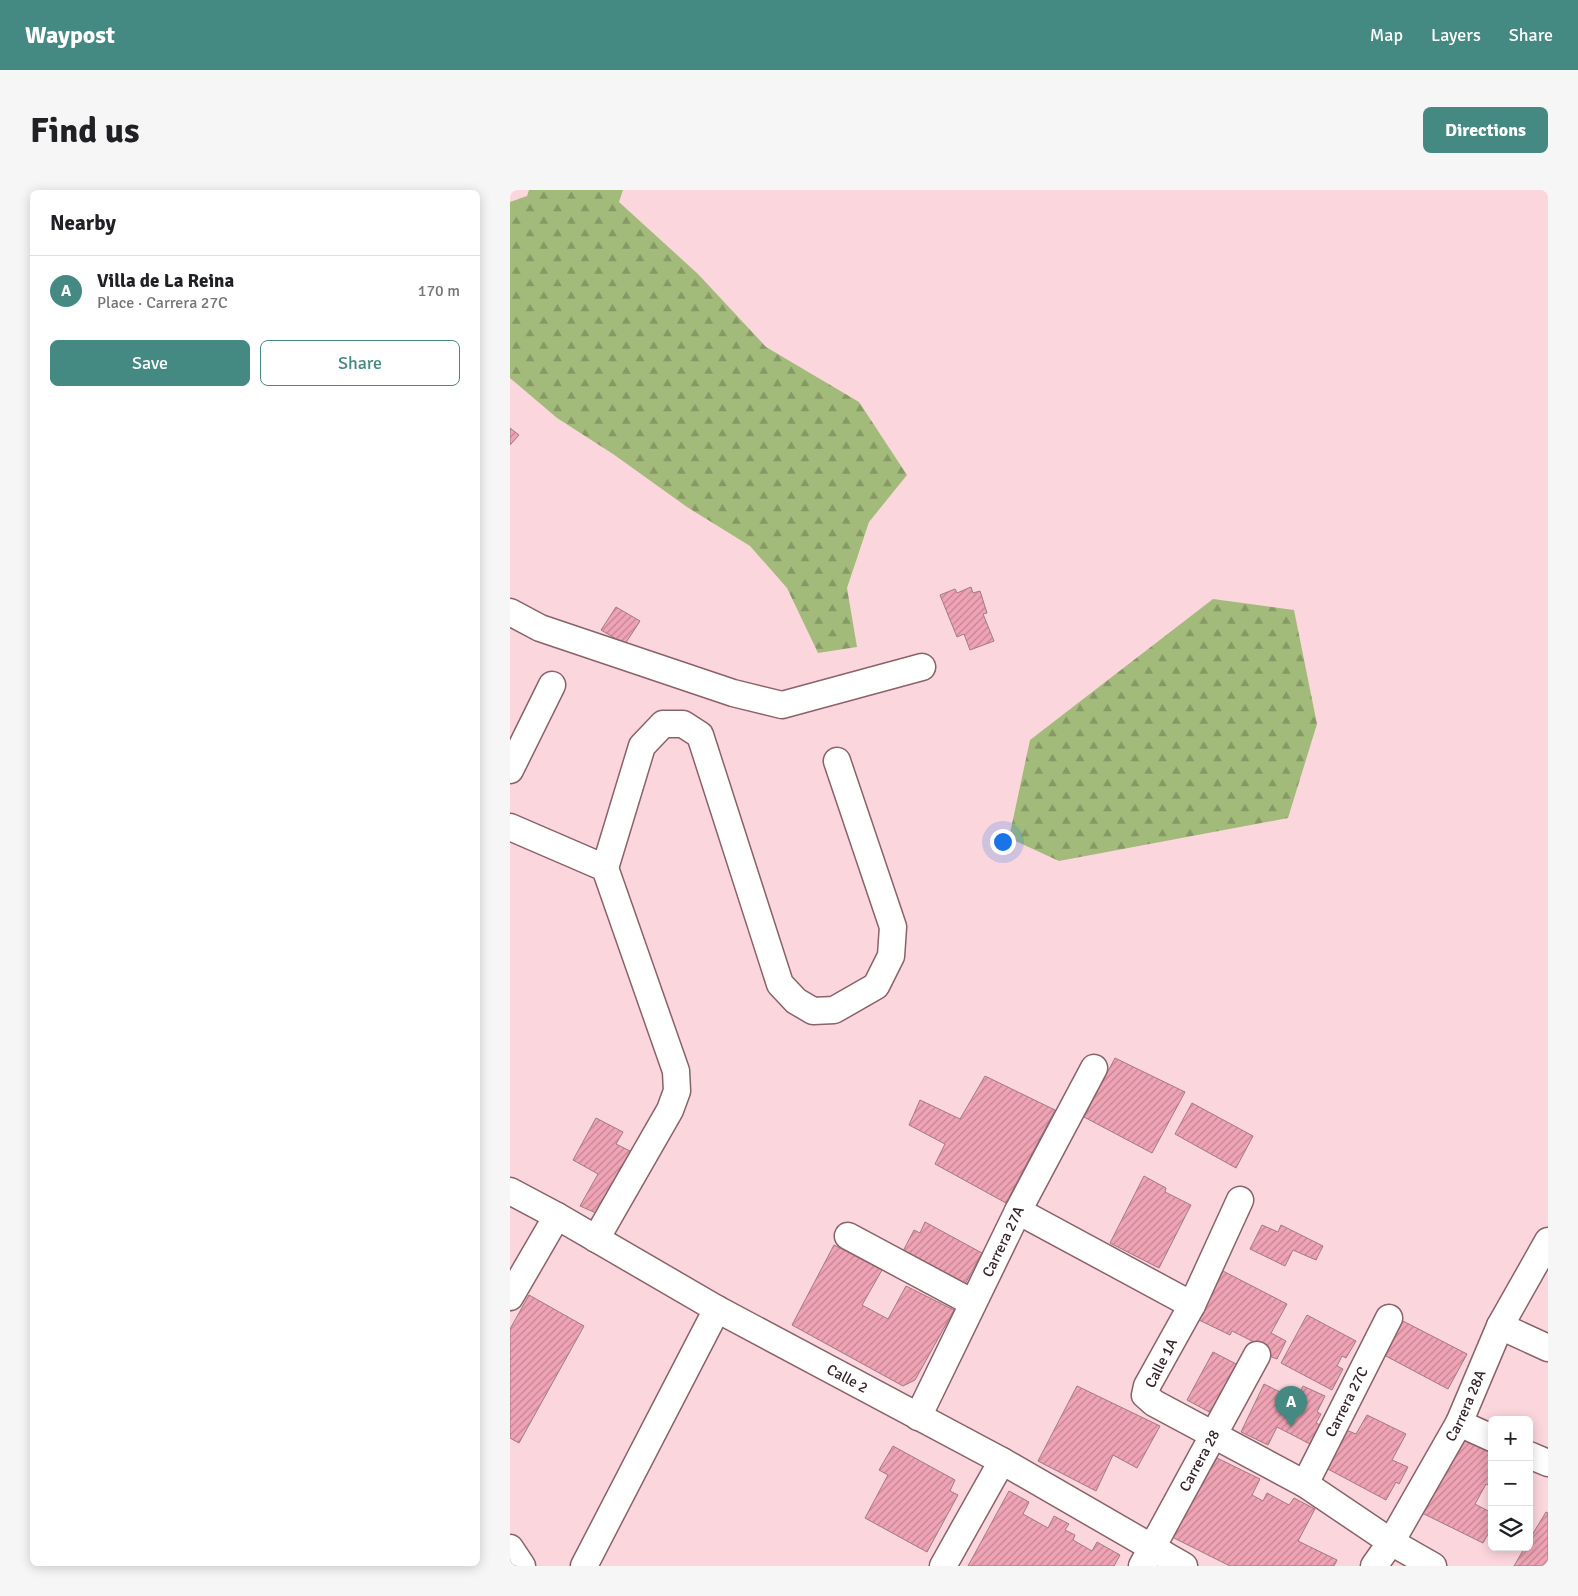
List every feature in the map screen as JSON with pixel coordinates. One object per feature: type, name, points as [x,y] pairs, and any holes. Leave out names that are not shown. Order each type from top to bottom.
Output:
[{"type":"street","points":[[510,612],[540,628],[733,692],[782,705],[922,667]]},
{"type":"street","points":[[510,770],[552,685]]},
{"type":"street","points":[[596,1239],[670,1110],[677,1091],[676,1071],[605,868],[642,746],[663,724],[683,724],[700,736],[780,984],[796,1001],[813,1011],[834,1010],[876,986],[891,956],[894,927],[837,761]]},
{"type":"street","points":[[510,827],[605,868]]},
{"type":"street","name":"Carrera 27A","points":[[918,1417],[1018,1211],[1094,1068]]},
{"type":"street","name":"Calle 2","points":[[510,1191],[557,1216],[717,1309],[1002,1461],[1147,1557],[1184,1566]]},
{"type":"street","points":[[1018,1211],[1192,1305],[1240,1200]]},
{"type":"street","points":[[510,1297],[557,1216]]},
{"type":"street","points":[[848,1236],[974,1303]]},
{"type":"street","name":"Carrera 28A","points":[[1374,1566],[1391,1542],[1459,1423],[1500,1326],[1548,1241]]},
{"type":"street","name":"Calle 1A","points":[[1192,1305],[1147,1386],[1145,1395],[1154,1403],[1305,1484],[1391,1542],[1433,1566]]},
{"type":"street","points":[[584,1566],[717,1309]]},
{"type":"street","name":"Carrera 27C","points":[[1305,1484],[1389,1318]]},
{"type":"street","points":[[1500,1326],[1548,1348]]},
{"type":"street","name":"Carrera 28","points":[[1147,1557],[1257,1355]]},
{"type":"street","points":[[1459,1423],[1488,1436]]},
{"type":"street","points":[[1533,1457],[1548,1463]]},
{"type":"street","points":[[943,1566],[1002,1461]]},
{"type":"street","points":[[510,1548],[522,1566]]},
{"type":"green space","points":[[529,190],[623,190],[619,202],[698,274],[766,347],[859,402],[907,475],[869,522],[847,588],[857,647],[818,653],[787,588],[750,546],[687,507],[613,454],[557,418],[510,378],[510,202],[527,196]]},
{"type":"green space","points":[[1213,599],[1294,610],[1317,724],[1288,818],[1059,861],[1009,838],[1030,740]]},
{"type":"building","points":[[510,428],[519,435],[510,445]]},
{"type":"building","points":[[971,587],[973,593],[980,591],[987,613],[983,614],[994,641],[970,650],[964,634],[957,637],[940,595],[955,589],[957,593]]},
{"type":"building","points":[[616,607],[640,621],[625,644],[601,630]]},
{"type":"building","points":[[1115,1058],[1185,1092],[1152,1153],[1084,1117]]},
{"type":"building","points":[[985,1076],[1055,1110],[1006,1203],[935,1164],[945,1144],[909,1125],[920,1100],[960,1119]]},
{"type":"building","points":[[1192,1103],[1253,1136],[1236,1168],[1175,1134]]},
{"type":"building","points":[[596,1118],[623,1132],[616,1144],[636,1154],[596,1213],[580,1206],[598,1174],[573,1160]]},
{"type":"building","points":[[1144,1176],[1166,1188],[1165,1192],[1191,1205],[1159,1268],[1110,1243]]},
{"type":"building","points":[[925,1222],[982,1253],[964,1286],[902,1253],[914,1230],[920,1233]]},
{"type":"building","points":[[1262,1225],[1278,1232],[1281,1225],[1323,1246],[1316,1260],[1293,1250],[1285,1266],[1250,1249]]},
{"type":"building","points":[[834,1245],[882,1270],[862,1305],[888,1319],[906,1286],[954,1310],[915,1380],[903,1386],[792,1325]]},
{"type":"building","points":[[1223,1271],[1287,1304],[1271,1333],[1286,1341],[1277,1359],[1264,1354],[1266,1348],[1232,1331],[1230,1335],[1199,1320]]},
{"type":"building","points":[[529,1295],[584,1326],[519,1443],[510,1438],[510,1329]]},
{"type":"building","points":[[1307,1315],[1356,1341],[1346,1358],[1342,1356],[1337,1366],[1343,1369],[1332,1390],[1281,1363]]},
{"type":"building","points":[[1403,1321],[1467,1354],[1448,1389],[1384,1355]]},
{"type":"building","points":[[1213,1352],[1240,1366],[1215,1415],[1187,1400]]},
{"type":"building","points":[[1264,1384],[1296,1400],[1303,1386],[1325,1396],[1317,1412],[1321,1414],[1316,1423],[1320,1425],[1310,1444],[1277,1427],[1268,1445],[1241,1432]]},
{"type":"building","points":[[1077,1386],[1160,1426],[1137,1468],[1113,1455],[1096,1491],[1038,1461]]},
{"type":"building","points":[[1367,1415],[1406,1434],[1392,1460],[1408,1467],[1399,1484],[1396,1482],[1386,1500],[1326,1468],[1346,1430],[1356,1434]]},
{"type":"building","points":[[1463,1433],[1488,1446],[1488,1485],[1486,1484],[1475,1504],[1488,1511],[1488,1534],[1483,1543],[1420,1512]]},
{"type":"building","points":[[893,1446],[955,1480],[950,1491],[958,1495],[927,1552],[865,1518],[888,1475],[879,1470]]},
{"type":"building","points":[[1217,1458],[1260,1479],[1252,1495],[1263,1501],[1267,1493],[1289,1505],[1294,1498],[1315,1509],[1298,1541],[1337,1560],[1334,1566],[1230,1566],[1170,1536]]},
{"type":"building","points":[[1009,1491],[1029,1502],[1023,1514],[1048,1528],[1054,1516],[1069,1524],[1065,1530],[1075,1535],[1073,1540],[1092,1551],[1097,1542],[1120,1555],[1114,1566],[968,1566]]},
{"type":"building","points":[[1546,1512],[1548,1513],[1548,1566],[1514,1566],[1523,1551],[1533,1551],[1533,1533]]},
{"type":"place","name":"Villa de La Reina","points":[[1291,1427]]}]
